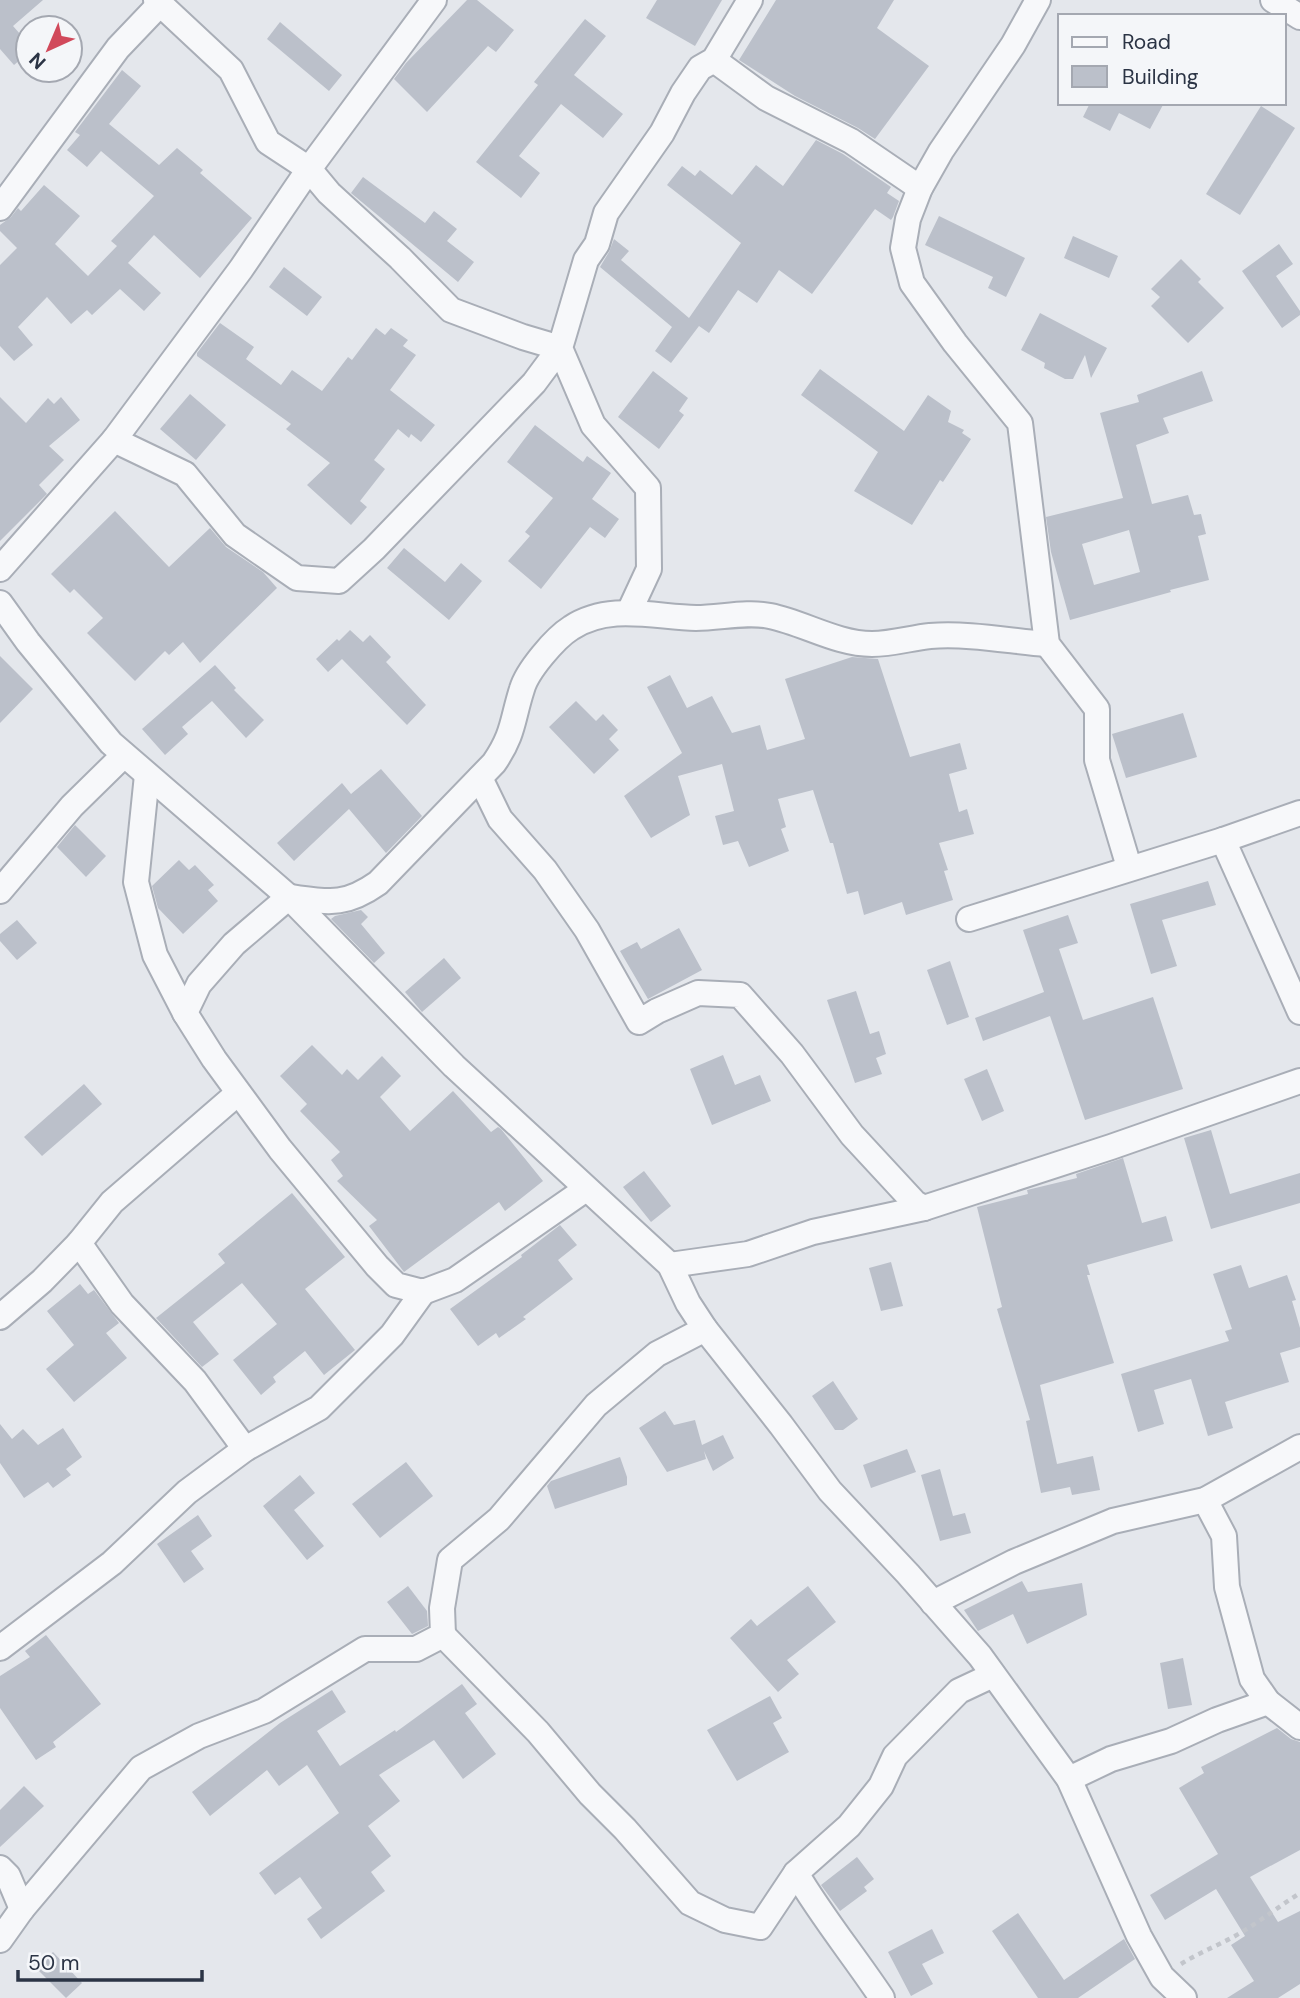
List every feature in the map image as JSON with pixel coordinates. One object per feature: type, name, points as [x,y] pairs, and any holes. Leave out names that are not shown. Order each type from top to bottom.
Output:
[{"type":"street","points":[[0,569],[114,440],[242,269],[309,169],[433,0]]},
{"type":"street","points":[[114,440],[185,474],[235,535],[297,579],[339,581],[534,383],[560,348],[586,260],[597,244],[606,213],[662,133],[700,68],[714,60],[750,0]]},
{"type":"street","points":[[1038,0],[1013,45],[941,151],[920,188],[908,219],[903,248],[912,283],[1020,423],[1047,644],[1097,709],[1097,760],[1129,867]]},
{"type":"street","points":[[1273,0],[1300,17]]},
{"type":"street","points":[[0,208],[118,48],[158,2],[231,70],[268,142],[309,169],[329,193],[400,258],[451,310],[560,348]]},
{"type":"street","points":[[714,60],[766,98],[851,141],[920,188]]},
{"type":"street","points":[[560,348],[593,425],[648,488],[649,569],[629,612]]},
{"type":"street","points":[[0,603],[111,743],[289,897],[454,1066],[670,1265],[688,1303],[705,1329],[781,1424],[830,1491],[933,1603],[993,1675],[1069,1779],[1139,1936],[1162,1977],[1184,1998]]},
{"type":"street","points":[[185,1013],[199,985],[225,954],[289,897],[331,903],[361,895],[378,883],[480,778],[508,744],[522,687],[546,650],[570,628],[593,616],[629,612],[695,618],[767,615],[844,640],[872,644],[952,636],[1047,644]]},
{"type":"street","points":[[0,891],[72,806],[124,755]]},
{"type":"street","points":[[147,775],[136,881],[155,955],[185,1013],[238,1093],[289,1160],[377,1266],[397,1284],[423,1292]]},
{"type":"street","points":[[480,778],[500,819],[545,870],[587,930],[639,1023],[657,1011],[698,993],[740,995],[792,1054],[852,1135],[915,1203],[924,1208]]},
{"type":"street","points":[[969,919],[1129,867],[1223,840],[1300,813]]},
{"type":"street","points":[[1223,840],[1300,1012]]},
{"type":"street","points":[[670,1265],[748,1254],[813,1232],[924,1208],[1300,1082]]},
{"type":"street","points":[[0,1317],[42,1281],[112,1202],[238,1093]]},
{"type":"street","points":[[0,1648],[113,1563],[187,1492],[245,1449],[319,1408],[392,1335],[423,1292],[455,1280],[586,1189]]},
{"type":"street","points":[[79,1242],[122,1304],[195,1381],[245,1449]]},
{"type":"street","points":[[705,1329],[657,1354],[596,1405],[499,1519],[450,1560],[442,1608],[443,1635],[538,1732],[590,1794],[625,1829],[690,1903],[725,1920],[760,1927],[796,1873],[849,1826],[881,1786],[895,1756],[959,1691],[993,1675]]},
{"type":"street","points":[[933,1603],[1014,1562],[1113,1521],[1205,1500],[1300,1447]]},
{"type":"street","points":[[1205,1500],[1224,1536],[1227,1587],[1252,1679],[1268,1702],[1300,1727]]},
{"type":"street","points":[[0,1940],[22,1909],[141,1768],[199,1736],[264,1711],[365,1649],[416,1649],[443,1635]]},
{"type":"street","points":[[1069,1779],[1111,1759],[1171,1741],[1216,1720],[1268,1702]]},
{"type":"street","points":[[0,1868],[8,1877],[22,1909]]},
{"type":"street","points":[[796,1873],[819,1911],[882,1998]]},
{"type":"path","points":[[1162,1977],[1195,1955],[1254,1925],[1300,1893]]},
{"type":"building","points":[[0,0],[43,0],[27,14],[14,14],[14,65],[0,49]]},
{"type":"building","points":[[467,0],[477,0],[514,30],[496,52],[488,46],[427,112],[394,79]]},
{"type":"building","points":[[657,0],[722,0],[695,46],[646,18]]},
{"type":"building","points":[[776,0],[894,0],[877,28],[929,66],[875,139],[795,96],[739,60]]},
{"type":"building","points":[[585,19],[606,36],[574,75],[623,114],[603,138],[561,104],[519,156],[540,173],[521,198],[476,162],[538,85],[534,82]]},
{"type":"building","points":[[280,22],[342,75],[329,91],[267,39]]},
{"type":"building","points":[[122,70],[141,86],[109,124],[159,165],[177,148],[203,170],[200,173],[252,218],[200,278],[154,235],[128,263],[161,293],[144,311],[120,289],[92,315],[87,310],[71,324],[47,297],[18,327],[33,345],[14,361],[0,346],[0,265],[17,248],[0,231],[0,225],[18,208],[21,211],[44,185],[80,216],[55,244],[88,276],[117,246],[111,241],[154,196],[101,151],[87,167],[67,150],[80,135],[75,132]]},
{"type":"building","points":[[1089,105],[1163,105],[1150,129],[1119,113],[1110,131],[1083,117]]},
{"type":"building","points":[[1261,106],[1295,128],[1240,215],[1206,194]]},
{"type":"building","points":[[816,140],[843,154],[891,187],[887,193],[899,201],[893,217],[891,220],[875,209],[812,294],[779,270],[757,303],[738,290],[709,333],[699,326],[671,363],[655,351],[672,327],[600,267],[614,239],[629,251],[621,260],[689,318],[741,243],[667,185],[682,166],[695,176],[700,170],[732,195],[756,165],[783,186]]},
{"type":"building","points":[[363,177],[425,223],[434,211],[457,229],[447,241],[474,262],[458,282],[351,193]]},
{"type":"building","points":[[939,216],[1025,258],[1006,297],[988,288],[993,277],[925,245]]},
{"type":"building","points":[[1073,236],[1118,256],[1109,278],[1064,258]]},
{"type":"building","points":[[1279,244],[1293,264],[1276,276],[1300,311],[1300,315],[1282,328],[1242,271]]},
{"type":"building","points":[[1181,259],[1201,279],[1198,282],[1224,308],[1188,343],[1151,306],[1160,297],[1151,289]]},
{"type":"building","points":[[284,267],[322,297],[307,316],[269,287]]},
{"type":"building","points":[[1040,313],[1107,348],[1091,378],[1085,355],[1073,379],[1065,379],[1044,368],[1045,363],[1021,350]]},
{"type":"building","points":[[220,323],[254,347],[246,359],[281,385],[292,370],[322,391],[348,357],[352,360],[376,328],[385,335],[391,328],[408,340],[403,346],[416,355],[390,390],[435,425],[421,442],[411,434],[409,438],[398,429],[374,460],[385,469],[360,501],[367,507],[351,525],[307,485],[330,463],[286,429],[291,424],[197,356]]},
{"type":"building","points":[[820,369],[904,431],[928,395],[951,411],[948,422],[964,430],[962,433],[971,439],[943,482],[940,480],[912,525],[854,491],[878,452],[801,395]]},
{"type":"building","points":[[653,371],[688,398],[679,411],[684,415],[659,449],[618,417]]},
{"type":"building","points":[[1202,371],[1213,401],[1163,418],[1169,433],[1136,445],[1152,504],[1188,495],[1194,515],[1201,514],[1206,534],[1198,536],[1209,580],[1070,620],[1051,552],[1046,517],[1123,498],[1100,413],[1139,402],[1137,395]],"holes":[[[1129,530],[1140,572],[1094,585],[1082,544]]]},
{"type":"building","points":[[190,394],[226,425],[196,460],[160,429]]},
{"type":"building","points":[[0,397],[26,423],[48,398],[54,404],[61,397],[80,420],[49,446],[64,460],[39,485],[47,494],[0,541]]},
{"type":"building","points":[[535,425],[583,462],[587,456],[611,473],[592,499],[619,519],[605,538],[590,527],[541,589],[508,561],[530,536],[525,532],[553,498],[507,462]]},
{"type":"building","points":[[115,511],[169,567],[210,528],[226,547],[263,572],[277,588],[200,663],[183,642],[169,655],[165,651],[135,681],[87,633],[103,618],[74,589],[70,593],[51,574]]},
{"type":"building","points":[[404,548],[445,582],[461,563],[482,581],[449,620],[387,568]]},
{"type":"building","points":[[350,630],[363,642],[370,635],[391,657],[386,662],[426,705],[407,725],[342,659],[328,672],[316,659]]},
{"type":"building","points":[[0,656],[33,689],[0,723]]},
{"type":"building","points":[[852,657],[878,659],[910,757],[960,743],[967,769],[949,774],[959,812],[967,809],[974,834],[939,843],[948,870],[944,871],[953,900],[906,915],[902,902],[864,915],[858,891],[847,894],[833,843],[830,843],[813,790],[778,799],[786,827],[781,829],[789,851],[749,867],[738,841],[723,845],[715,816],[734,811],[722,764],[678,776],[690,815],[651,838],[624,796],[682,753],[647,687],[670,675],[687,708],[712,696],[732,733],[760,725],[767,750],[805,739],[785,679]]},
{"type":"building","points":[[215,665],[236,688],[234,690],[264,720],[246,738],[212,701],[182,727],[188,734],[165,755],[142,729]]},
{"type":"building","points":[[576,701],[596,721],[603,714],[618,730],[609,739],[619,750],[594,774],[549,727]]},
{"type":"building","points":[[1183,713],[1197,757],[1126,778],[1112,734]]},
{"type":"building","points":[[381,769],[422,816],[386,853],[349,809],[294,861],[277,843],[342,783],[351,794]]},
{"type":"building","points":[[75,825],[106,856],[86,877],[57,847]]},
{"type":"building","points":[[179,860],[189,870],[195,865],[214,885],[208,890],[218,901],[183,934],[158,908],[152,886]]},
{"type":"building","points":[[1208,881],[1216,905],[1162,920],[1177,966],[1151,974],[1130,904]]},
{"type":"building","points":[[361,910],[368,917],[361,924],[385,953],[374,963],[331,919]]},
{"type":"building","points":[[1068,915],[1078,943],[1059,949],[1083,1020],[1153,997],[1183,1089],[1085,1120],[1050,1016],[983,1041],[975,1018],[1044,992],[1023,930]]},
{"type":"building","points":[[17,920],[37,943],[17,960],[0,941],[0,934]]},
{"type":"building","points":[[679,928],[702,970],[648,999],[620,951],[637,942],[641,949]]},
{"type":"building","points":[[444,958],[461,978],[422,1012],[405,992]]},
{"type":"building","points":[[950,961],[969,1017],[947,1025],[927,970]]},
{"type":"building","points":[[856,991],[870,1034],[879,1031],[886,1054],[876,1058],[882,1074],[855,1083],[827,1000]]},
{"type":"building","points":[[312,1045],[342,1075],[347,1069],[358,1080],[382,1056],[401,1076],[380,1097],[410,1131],[453,1091],[491,1132],[498,1127],[501,1129],[543,1181],[505,1211],[499,1202],[404,1272],[369,1226],[377,1220],[337,1181],[343,1176],[331,1160],[340,1152],[300,1111],[307,1104],[280,1076]]},
{"type":"building","points":[[723,1055],[735,1085],[760,1075],[771,1101],[712,1125],[690,1069]]},
{"type":"building","points":[[987,1069],[1004,1111],[982,1121],[964,1079]]},
{"type":"building","points":[[84,1084],[102,1104],[42,1156],[24,1137]]},
{"type":"building","points":[[1211,1130],[1230,1194],[1300,1173],[1300,1203],[1211,1229],[1184,1138]]},
{"type":"building","points":[[1123,1158],[1142,1223],[1166,1216],[1173,1241],[1087,1265],[1090,1275],[1087,1275],[1114,1363],[1040,1385],[1057,1464],[1093,1456],[1100,1490],[1072,1495],[1070,1487],[1041,1493],[1026,1421],[1030,1420],[997,1309],[1002,1307],[977,1207],[1028,1194],[1027,1190],[1077,1178],[1076,1174]]},
{"type":"building","points":[[644,1171],[671,1206],[651,1222],[623,1187]]},
{"type":"building","points":[[292,1193],[345,1257],[305,1289],[355,1350],[324,1375],[305,1351],[273,1377],[276,1382],[261,1395],[233,1360],[277,1324],[242,1283],[193,1322],[219,1354],[202,1367],[156,1318],[225,1263],[218,1254]]},
{"type":"building","points":[[560,1225],[577,1245],[558,1260],[573,1279],[523,1317],[526,1319],[499,1338],[496,1333],[478,1346],[450,1309],[522,1257],[521,1255]]},
{"type":"building","points":[[891,1262],[903,1306],[881,1311],[869,1268]]},
{"type":"building","points":[[1241,1265],[1249,1288],[1287,1275],[1296,1300],[1292,1301],[1300,1328],[1300,1347],[1280,1353],[1289,1382],[1225,1402],[1233,1428],[1208,1436],[1191,1379],[1154,1390],[1164,1424],[1138,1432],[1121,1374],[1229,1341],[1225,1331],[1232,1329],[1213,1274]]},
{"type":"building","points":[[80,1284],[88,1294],[94,1290],[119,1323],[106,1333],[127,1358],[74,1402],[46,1369],[74,1345],[47,1311]]},
{"type":"building","points":[[833,1381],[858,1419],[843,1430],[835,1430],[812,1396]]},
{"type":"building","points":[[665,1411],[674,1425],[695,1420],[702,1445],[723,1435],[734,1458],[713,1471],[704,1451],[706,1459],[667,1472],[639,1428]]},
{"type":"building","points":[[0,1424],[12,1439],[23,1429],[38,1445],[63,1428],[82,1457],[66,1469],[71,1475],[53,1488],[48,1482],[24,1498],[0,1463]]},
{"type":"building","points":[[907,1449],[916,1472],[871,1488],[863,1465]]},
{"type":"building","points":[[620,1457],[627,1485],[555,1509],[547,1486],[551,1481]]},
{"type":"building","points":[[406,1462],[433,1496],[380,1538],[352,1504]]},
{"type":"building","points":[[940,1469],[953,1516],[965,1513],[971,1533],[940,1541],[921,1475]]},
{"type":"building","points":[[300,1475],[315,1493],[294,1510],[324,1546],[307,1560],[263,1506]]},
{"type":"building","points":[[198,1515],[212,1536],[191,1551],[204,1569],[184,1583],[157,1544]]},
{"type":"building","points":[[1022,1581],[1028,1592],[1082,1583],[1087,1615],[1027,1644],[1013,1614],[978,1631],[964,1610]]},
{"type":"building","points":[[408,1586],[427,1611],[428,1626],[412,1634],[387,1602]]},
{"type":"building","points":[[808,1586],[836,1622],[787,1660],[799,1674],[778,1692],[730,1638],[751,1619],[757,1626]]},
{"type":"building","points":[[46,1635],[101,1704],[53,1742],[56,1747],[36,1760],[0,1708],[0,1676],[30,1657],[25,1651]]},
{"type":"building","points":[[1183,1658],[1192,1705],[1168,1709],[1160,1663]]},
{"type":"building","points":[[462,1684],[477,1704],[465,1713],[496,1754],[463,1779],[434,1740],[379,1775],[400,1801],[368,1826],[391,1856],[371,1872],[385,1891],[321,1939],[307,1919],[322,1908],[300,1877],[275,1895],[259,1873],[339,1813],[307,1765],[279,1786],[267,1770],[210,1816],[192,1792],[280,1723],[332,1690],[346,1712],[317,1731],[340,1766],[395,1730],[396,1732]]},
{"type":"building","points":[[770,1696],[782,1718],[773,1723],[789,1752],[737,1781],[707,1730]]},
{"type":"building","points":[[1277,1728],[1291,1739],[1300,1742],[1300,1850],[1250,1877],[1278,1922],[1300,1911],[1300,1984],[1278,1998],[1227,1998],[1254,1981],[1231,1945],[1245,1936],[1216,1889],[1165,1920],[1150,1895],[1218,1854],[1179,1788],[1204,1773],[1201,1767]]},
{"type":"building","points":[[24,1786],[44,1806],[0,1847],[0,1810]]},
{"type":"building","points":[[857,1857],[874,1879],[864,1887],[867,1891],[840,1911],[821,1885]]},
{"type":"building","points":[[1018,1913],[1064,1980],[1124,1939],[1135,1959],[1078,1998],[1038,1998],[992,1931]]},
{"type":"building","points":[[932,1929],[944,1953],[922,1964],[933,1984],[911,1996],[888,1952]]},
{"type":"building","points":[[53,1952],[82,1983],[66,1998],[36,1968]]}]
